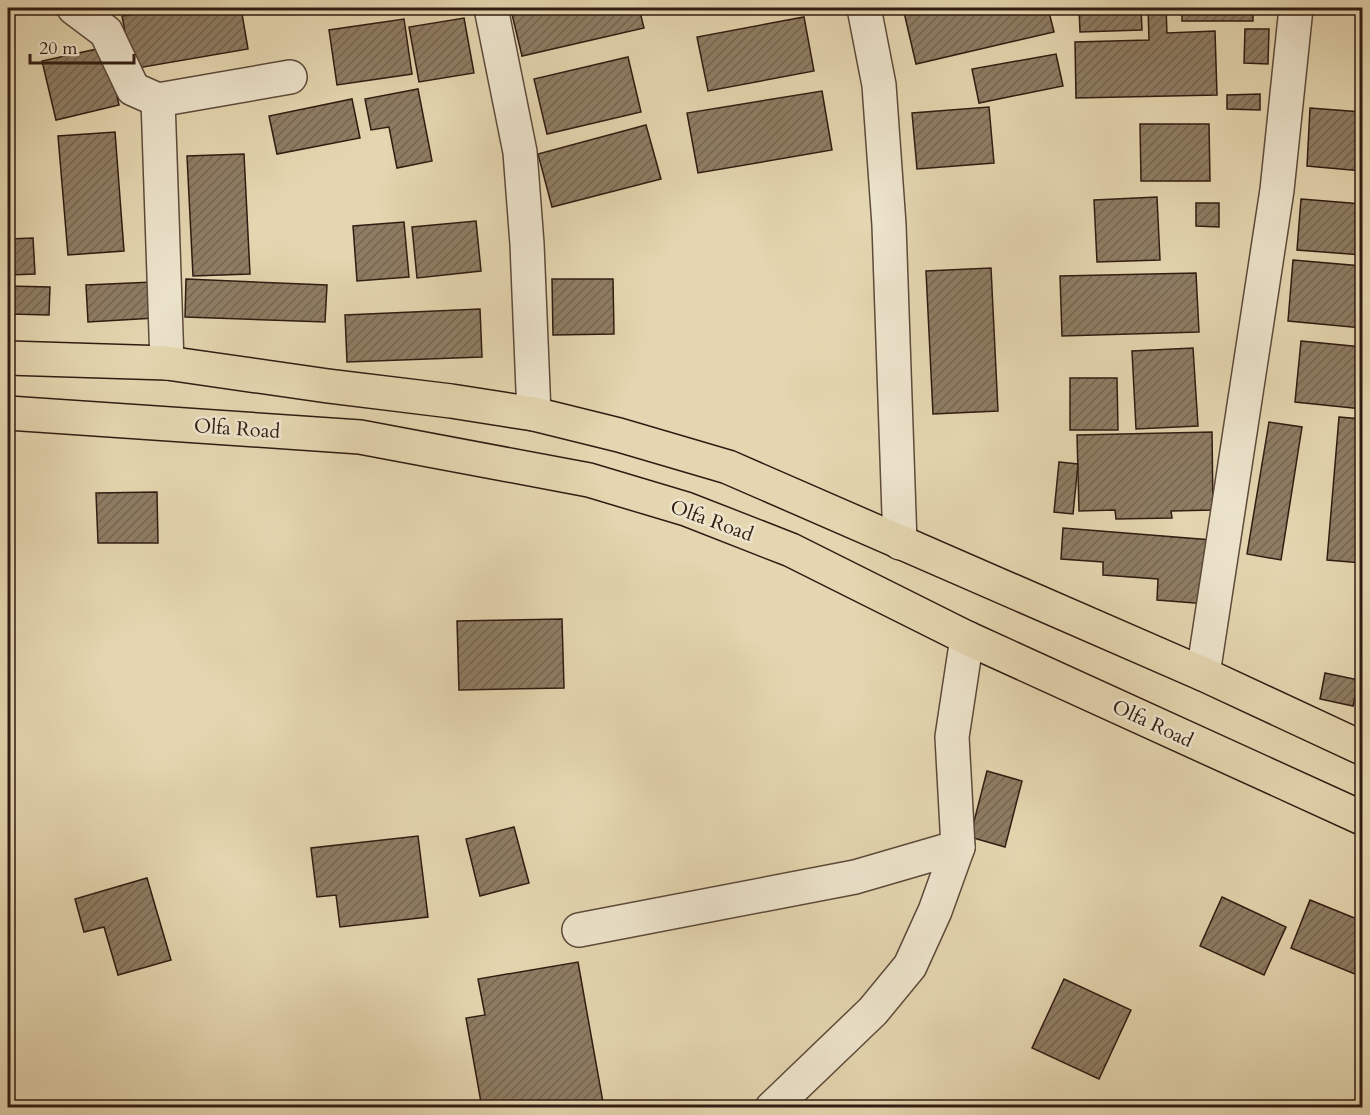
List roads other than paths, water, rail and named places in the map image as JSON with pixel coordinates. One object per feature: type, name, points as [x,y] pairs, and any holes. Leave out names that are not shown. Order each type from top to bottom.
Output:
[{"type":"main road","points":[[8,358],[167,363],[534,414],[619,435],[728,467],[1203,674],[1362,748]]},
{"type":"main road","name":"Olfa Road","points":[[8,413],[360,437],[589,480],[686,509],[791,550],[967,638],[1362,818]]},
{"type":"street","points":[[74,8],[105,32],[133,89],[158,100],[290,77]]},
{"type":"street","points":[[491,8],[520,152],[527,244],[534,414]]},
{"type":"street","points":[[864,8],[880,97],[889,225],[900,543]]},
{"type":"street","points":[[1203,674],[1277,190],[1296,8]]},
{"type":"street","points":[[158,100],[167,363]]},
{"type":"street","points":[[772,1107],[873,1011],[910,966],[935,911],[958,847],[951,737],[967,638]]},
{"type":"street","points":[[579,930],[855,877],[958,847]]}]
